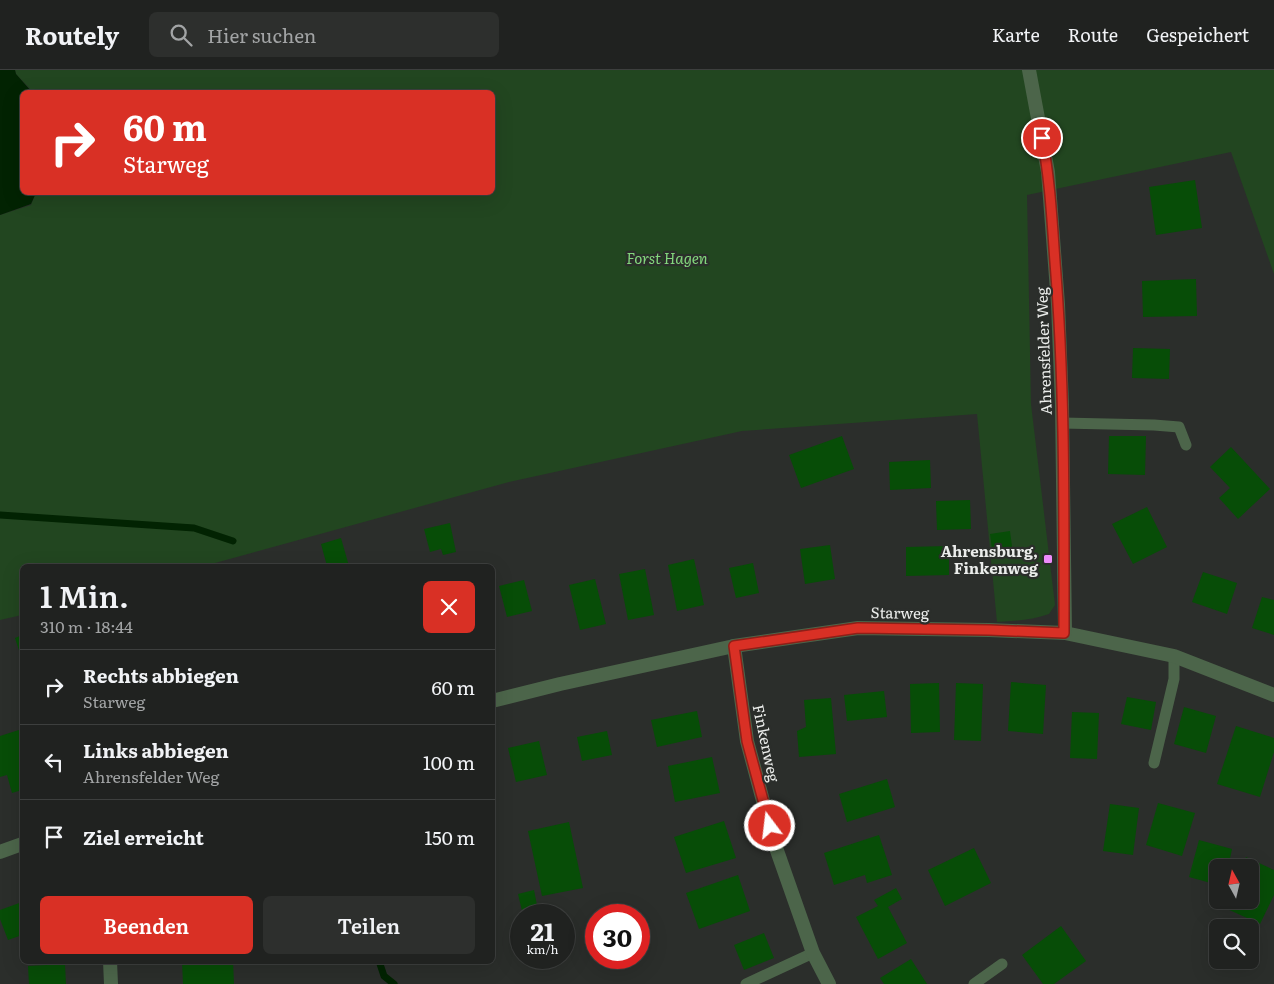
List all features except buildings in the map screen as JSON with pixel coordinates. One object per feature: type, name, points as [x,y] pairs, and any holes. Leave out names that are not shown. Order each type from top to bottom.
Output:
[{"type":"street","name":"Ahrensfelder Weg","points":[[1029,70],[1048,172],[1058,304],[1062,422],[1064,633]]},
{"type":"street","name":"Starweg","points":[[495,701],[560,684],[734,646],[858,628],[1064,633],[1174,656],[1274,695]]},
{"type":"street","name":"Finkenweg","points":[[734,646],[750,750],[774,842],[813,953],[829,984]]},
{"type":"street","points":[[0,852],[20,845]]},
{"type":"street","points":[[110,964],[111,984]]},
{"type":"lane","points":[[1062,422],[1154,424],[1179,427],[1186,445]]},
{"type":"lane","points":[[1154,763],[1174,679],[1174,656]]},
{"type":"lane","points":[[746,984],[813,953]]},
{"type":"lane","points":[[974,984],[1002,964]]},
{"type":"green space","name":"Forst Hagen","points":[[15,70],[1274,70],[1274,274],[1231,152],[1027,195],[1031,404],[1055,605],[1049,614],[1043,616],[997,622],[977,414],[742,431],[509,482],[211,564],[20,564],[20,615],[0,620],[0,215],[31,205],[35,195],[495,195],[495,90],[31,90],[16,74]]},
{"type":"shaded area","points":[[0,70],[15,70],[16,74],[30,90],[20,90],[20,195],[35,195],[31,204],[0,215]]},
{"type":"waterway","points":[[0,515],[194,528],[233,541]]},
{"type":"waterway","points":[[380,964],[384,976],[394,984]]},
{"type":"place","name":"Ahrensburg, Finkenweg","points":[[1048,559]]},
{"type":"route","points":[[770,826],[747,741],[734,646],[858,628],[1064,633],[1062,405],[1058,304],[1048,172],[1042,138]]}]
